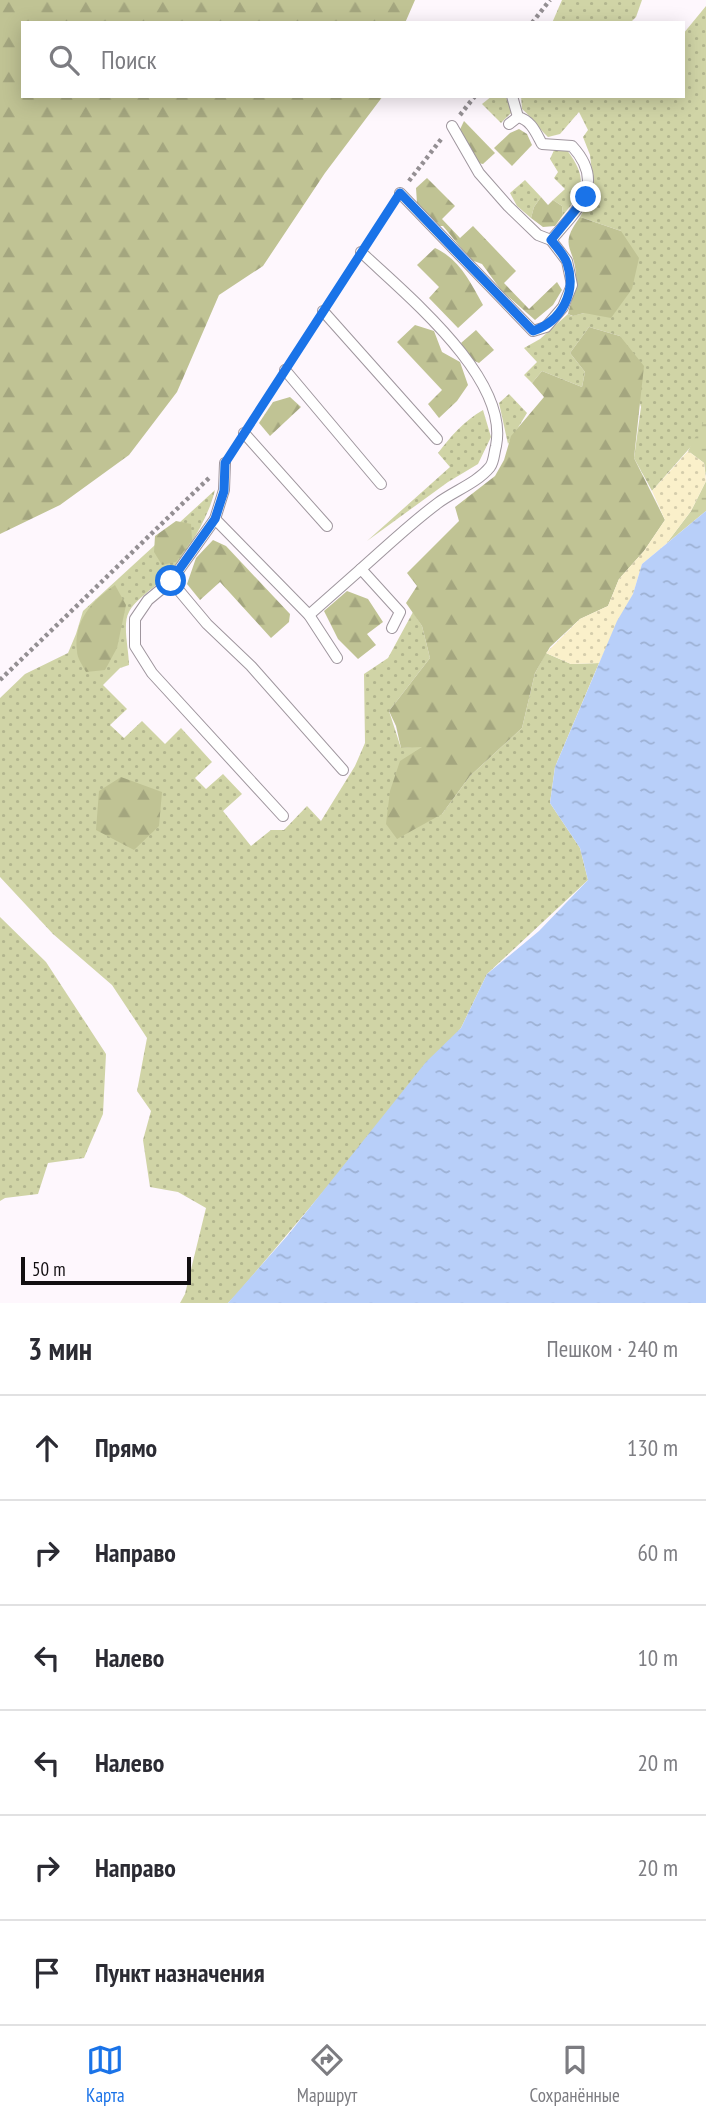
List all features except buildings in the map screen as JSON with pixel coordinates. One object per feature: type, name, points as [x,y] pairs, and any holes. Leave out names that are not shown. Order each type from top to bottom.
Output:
[{"type":"lane","points":[[512,98],[513,121],[524,118],[533,128],[541,149],[572,146],[584,159],[589,179],[586,197],[551,240]]},
{"type":"lane","points":[[400,193],[533,331],[546,327],[564,307],[572,285],[566,261],[551,240],[538,235],[479,173],[452,126]]},
{"type":"lane","points":[[309,615],[425,513],[477,479],[492,465],[498,436],[490,401],[478,375],[439,326],[361,252]]},
{"type":"lane","points":[[323,311],[437,439]]},
{"type":"lane","points":[[285,370],[381,484]]},
{"type":"lane","points":[[244,433],[327,526]]},
{"type":"lane","points":[[225,463],[224,491],[215,519],[171,581],[148,600],[135,619],[135,646],[152,673],[283,816]]},
{"type":"lane","points":[[215,519],[309,615],[337,658]]},
{"type":"lane","points":[[361,569],[400,612],[392,628]]},
{"type":"lane","points":[[171,581],[207,624],[251,666],[343,770]]},
{"type":"path","points":[[534,21],[550,0]]},
{"type":"path","points":[[244,433],[400,193],[473,98]]},
{"type":"path","points":[[0,680],[225,463]]},
{"type":"green space","points":[[0,0],[415,0],[406,21],[21,21],[21,98],[381,98],[325,173],[263,266],[219,295],[177,392],[129,455],[60,505],[0,534]]},
{"type":"green space","points":[[562,0],[642,0],[632,21],[553,21]]},
{"type":"green space","points":[[706,6],[706,420],[695,442],[652,491],[634,458],[641,407],[620,336],[589,327],[570,353],[585,372],[582,387],[542,371],[532,383],[524,375],[537,362],[524,348],[540,339],[568,314],[572,316],[584,313],[621,231],[580,217],[594,190],[590,155],[583,137],[588,130],[579,112],[560,134],[548,137],[522,109],[521,98],[685,98],[685,32]]},
{"type":"green space","points":[[490,98],[506,98],[513,111],[501,123],[482,104]]},
{"type":"green space","points":[[464,121],[495,153],[483,164],[478,163],[456,138]]},
{"type":"green space","points":[[519,129],[527,134],[532,145],[512,166],[494,148],[510,133]]},
{"type":"green space","points":[[555,148],[567,150],[578,168],[581,183],[576,198],[563,215],[562,206],[553,200],[565,189],[554,178],[558,172],[550,159]]},
{"type":"green space","points":[[427,178],[455,206],[442,219],[460,238],[473,226],[516,271],[504,283],[529,309],[557,282],[562,290],[553,305],[535,320],[501,290],[482,264],[471,260],[443,226],[437,226],[417,203],[416,188]]},
{"type":"green space","points":[[525,180],[541,197],[531,218],[517,206],[510,193]]},
{"type":"green space","points":[[541,197],[548,205],[553,200],[562,206],[563,215],[555,226],[543,227],[531,218]]},
{"type":"green space","points":[[580,217],[621,231],[639,258],[632,289],[611,318],[584,313],[573,316],[568,314],[576,279],[569,241],[573,227]]},
{"type":"green space","points":[[435,248],[457,265],[483,305],[458,328],[429,298],[439,287],[417,265]]},
{"type":"green space","points":[[415,325],[434,331],[442,352],[460,362],[468,385],[457,401],[439,418],[428,404],[442,390],[397,342]]},
{"type":"green space","points":[[589,327],[620,336],[644,366],[634,458],[665,520],[644,551],[619,579],[608,606],[580,619],[550,647],[535,673],[522,728],[470,776],[442,814],[397,839],[386,824],[390,791],[400,761],[422,747],[401,748],[389,711],[430,658],[422,626],[406,603],[417,586],[407,573],[459,521],[455,507],[495,476],[504,460],[511,436],[544,397],[532,383],[542,371],[582,387],[585,372],[570,353]]},
{"type":"green space","points":[[476,330],[494,350],[479,363],[470,359],[461,343]]},
{"type":"green space","points":[[509,394],[527,413],[508,444],[499,403]]},
{"type":"green space","points":[[290,397],[301,407],[270,436],[259,423],[273,402]]},
{"type":"green space","points":[[483,410],[491,437],[478,464],[448,482],[367,541],[450,467],[438,453],[458,429]]},
{"type":"green space","points":[[706,417],[706,478],[704,463],[688,451]]},
{"type":"green space","points":[[706,481],[706,511],[666,544],[691,511]]},
{"type":"green space","points":[[215,490],[207,513],[188,548],[164,578],[129,612],[126,630],[129,665],[120,668],[103,685],[127,709],[110,725],[124,738],[142,721],[165,744],[181,728],[212,762],[195,778],[206,789],[223,774],[242,794],[223,811],[251,846],[271,830],[284,830],[307,806],[321,821],[355,766],[365,743],[364,674],[388,658],[413,612],[422,626],[430,658],[389,711],[401,748],[423,746],[442,814],[470,776],[522,728],[535,673],[546,653],[571,664],[599,663],[555,767],[550,803],[580,848],[588,880],[487,974],[461,1028],[237,1294],[228,1303],[180,1303],[185,1294],[206,1208],[178,1192],[150,1187],[143,1140],[151,1111],[137,1091],[147,1038],[112,985],[53,934],[0,877],[0,698],[25,674],[68,653],[83,611]]},
{"type":"green space","points":[[176,521],[191,524],[192,540],[176,562],[162,565],[154,552],[155,536]]},
{"type":"green space","points":[[213,540],[226,546],[290,614],[289,622],[271,638],[220,582],[200,600],[187,584],[196,558]]},
{"type":"green space","points":[[115,585],[126,605],[117,648],[105,670],[86,672],[77,654],[81,621],[92,605]]},
{"type":"green space","points":[[347,591],[368,599],[383,622],[367,634],[376,645],[358,659],[338,639],[324,611]]},
{"type":"green space","points":[[121,777],[162,792],[159,826],[134,850],[96,830],[99,791]]},
{"type":"green space","points":[[0,917],[46,962],[106,1054],[103,1114],[84,1158],[48,1163],[38,1194],[0,1201]]},
{"type":"sand","points":[[688,451],[704,463],[706,481],[691,511],[666,544],[642,564],[633,594],[599,663],[571,664],[546,653],[580,619],[608,606],[619,579],[644,551],[665,520],[652,491]]},
{"type":"water","points":[[706,511],[706,1303],[228,1303],[288,1235],[426,1062],[461,1028],[487,974],[539,931],[588,880],[580,848],[550,803],[555,767],[617,621],[633,594],[642,564]]},
{"type":"route","points":[[171,581],[215,519],[224,491],[225,463],[400,193],[533,331],[546,327],[564,307],[572,285],[566,261],[551,240],[586,197]]}]
